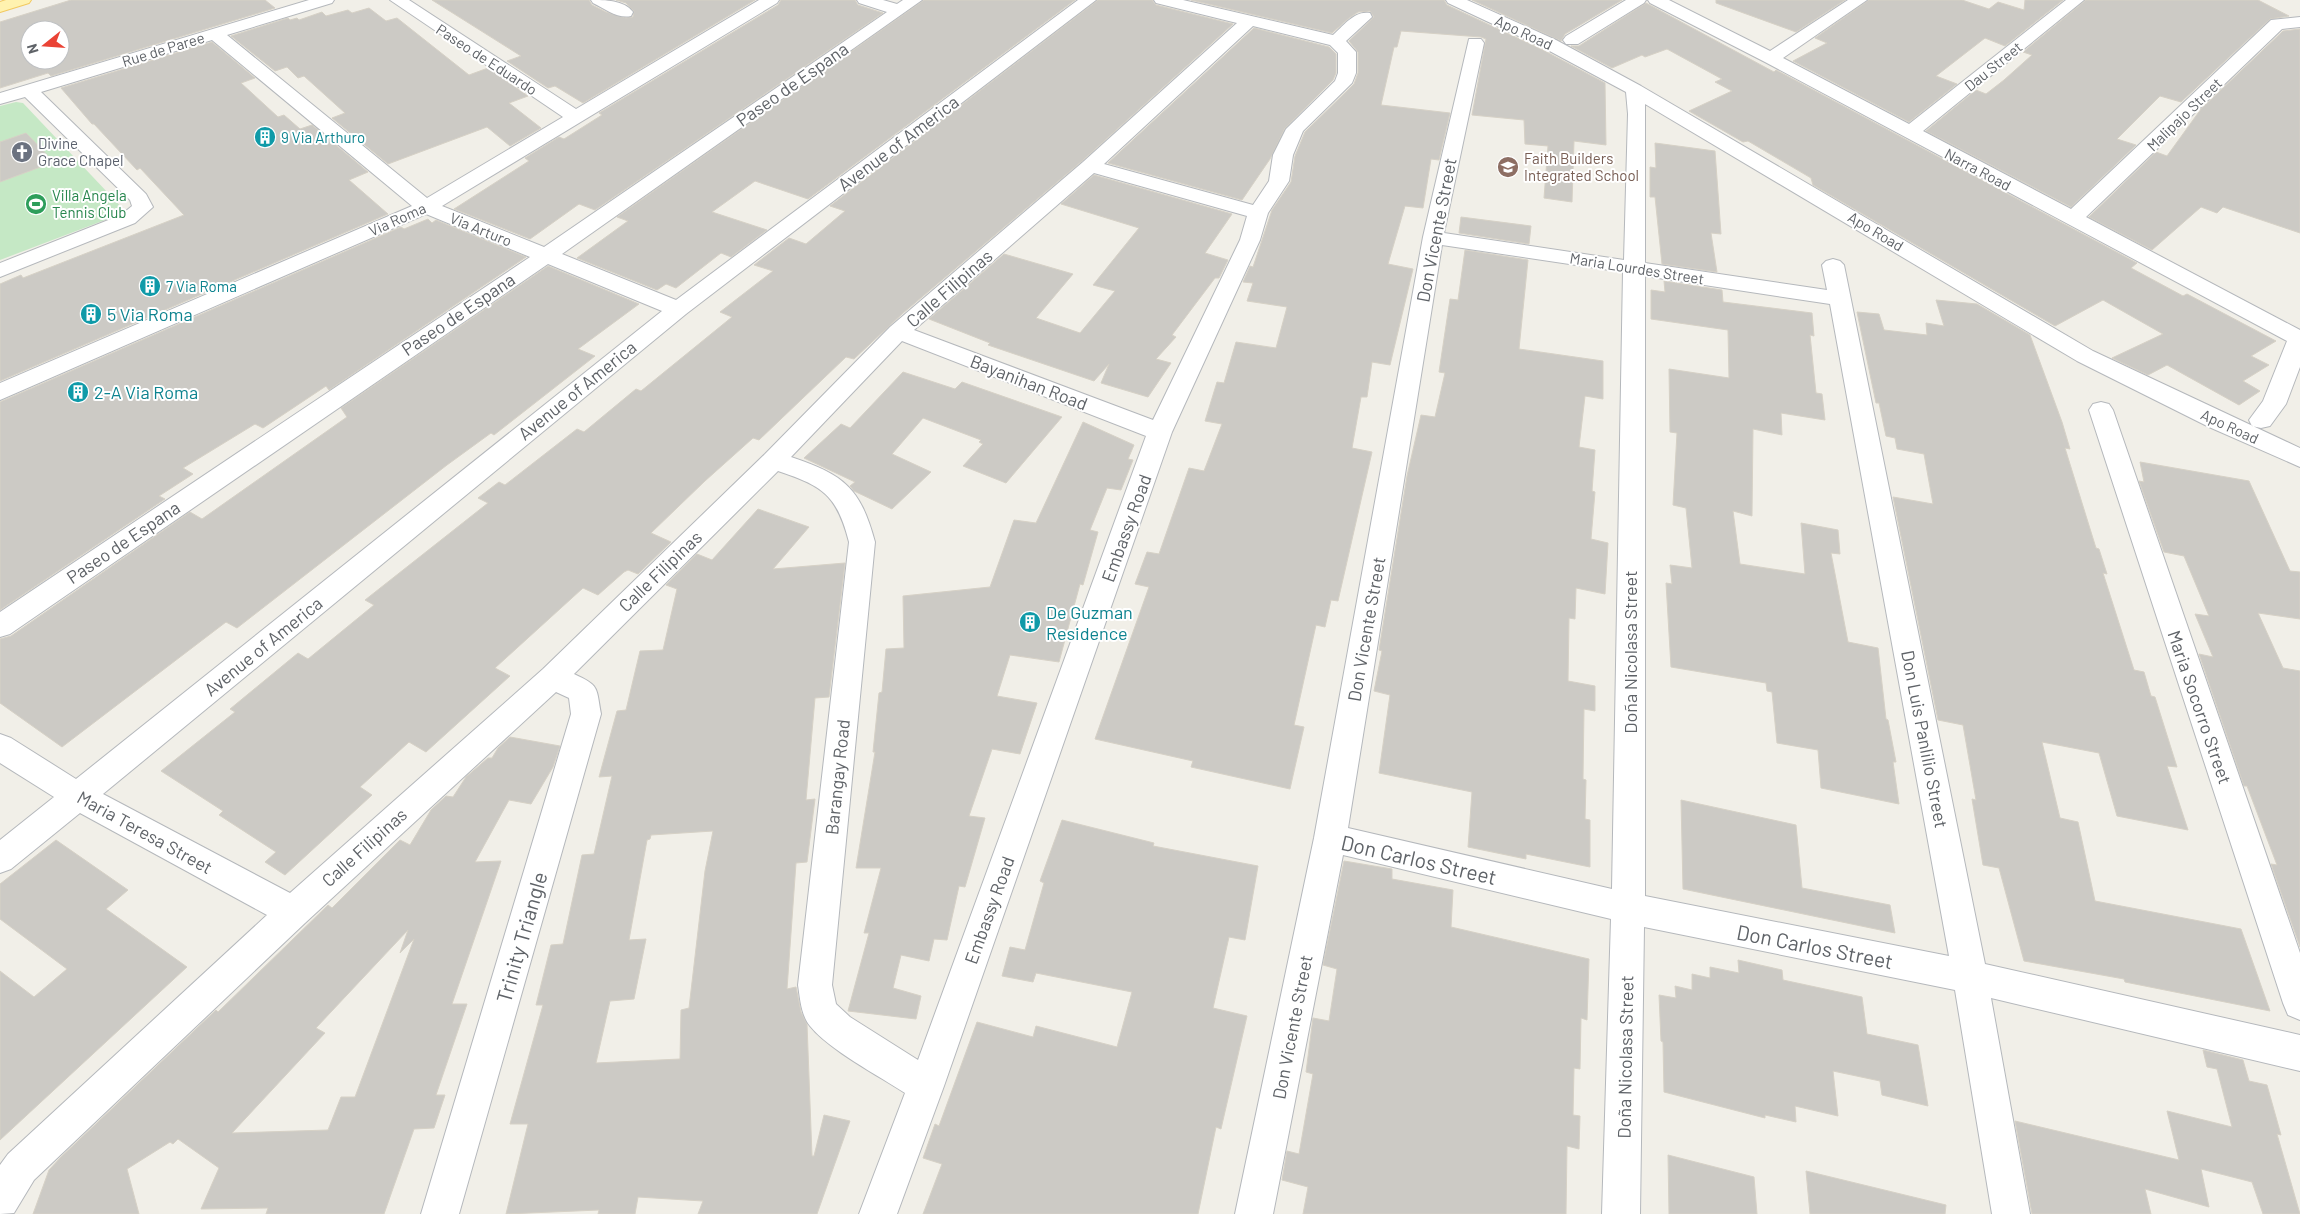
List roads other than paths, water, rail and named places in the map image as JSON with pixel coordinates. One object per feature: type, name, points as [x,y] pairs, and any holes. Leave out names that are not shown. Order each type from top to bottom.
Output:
[{"type":"main road","points":[[0,7],[23,0]]},
{"type":"street","name":"Rue de Paree","points":[[0,99],[326,0]]},
{"type":"street","name":"Paseo de Eduardo","points":[[398,0],[577,118]]},
{"type":"street","points":[[599,0],[624,12]]},
{"type":"street","name":"Via Roma","points":[[0,392],[426,207],[771,0]]},
{"type":"street","points":[[865,0],[907,5]]},
{"type":"street","name":"Avenue of America","points":[[0,859],[678,309],[1088,0]]},
{"type":"street","points":[[1162,0],[1336,41],[1364,17]]},
{"type":"street","name":"Apo Road","points":[[1454,0],[1550,44],[1635,90],[2085,356],[2218,421],[2300,458]]},
{"type":"street","points":[[1572,40],[1638,0]]},
{"type":"street","name":"Narra Road","points":[[1656,0],[1772,58],[1909,133],[2300,339]]},
{"type":"street","points":[[1772,58],[1859,0]]},
{"type":"street","name":"Dau Street","points":[[1909,133],[2076,0]]},
{"type":"street","name":"Paseo de Espana","points":[[0,626],[547,254],[907,5]]},
{"type":"street","name":"Calle Filipinas","points":[[0,1199],[21,1167],[293,912],[552,677],[774,460],[898,332],[1090,166],[1249,21]]},
{"type":"street","name":"Malipajo Street","points":[[2073,219],[2277,24],[2300,22]]},
{"type":"street","name":"Via Arturo","points":[[214,33],[426,207],[547,254],[678,309]]},
{"type":"street","name":"Embassy Road","points":[[878,1214],[926,1086],[1160,432],[1250,240],[1258,213],[1279,181],[1283,155],[1295,129],[1343,83],[1347,74],[1347,52],[1336,41]]},
{"type":"street","name":"Don Vicente Street","points":[[1254,1214],[1330,838],[1433,238],[1475,43]]},
{"type":"street","points":[[0,271],[128,219],[143,208],[139,198],[28,90]]},
{"type":"street","name":"Doña Nicolasa Street","points":[[1621,1214],[1628,908],[1637,114],[1635,90]]},
{"type":"street","points":[[1090,166],[1258,213]]},
{"type":"street","name":"Maria Lourdes Street","points":[[1433,238],[1840,299]]},
{"type":"street","name":"Don Luis Panlilio Street","points":[[1832,265],[1970,977],[2011,1214]]},
{"type":"street","name":"Bayanihan Road","points":[[898,332],[1160,432]]},
{"type":"street","points":[[2261,420],[2274,404],[2300,339]]},
{"type":"street","name":"Maria Socorro Street","points":[[2101,410],[2300,1004]]},
{"type":"street","name":"Barangay Road","points":[[774,460],[812,473],[832,483],[847,500],[858,524],[862,542],[815,985],[821,1013],[838,1029],[926,1086]]},
{"type":"street","name":"Trinity Triangle","points":[[440,1214],[586,714],[582,691],[552,677]]},
{"type":"street","name":"Maria Teresa Street","points":[[0,747],[78,796],[293,912]]},
{"type":"street","name":"Don Carlos Street","points":[[1330,838],[1628,908],[1970,977],[2300,1053]]},
{"type":"place","name":"9 Via Arthuro","points":[[265,137]]},
{"type":"place","name":"Divine Grace Chapel","points":[[22,152]]},
{"type":"place","name":"Faith Builders Integrated School","points":[[1508,167]]},
{"type":"place","name":"Villa Angela Tennis Club","points":[[36,204]]},
{"type":"place","name":"7 Via Roma","points":[[150,286]]},
{"type":"place","name":"5 Via Roma","points":[[91,314]]},
{"type":"place","name":"2-A Via Roma","points":[[78,392]]},
{"type":"place","name":"De Guzman Residence","points":[[1030,622]]}]
